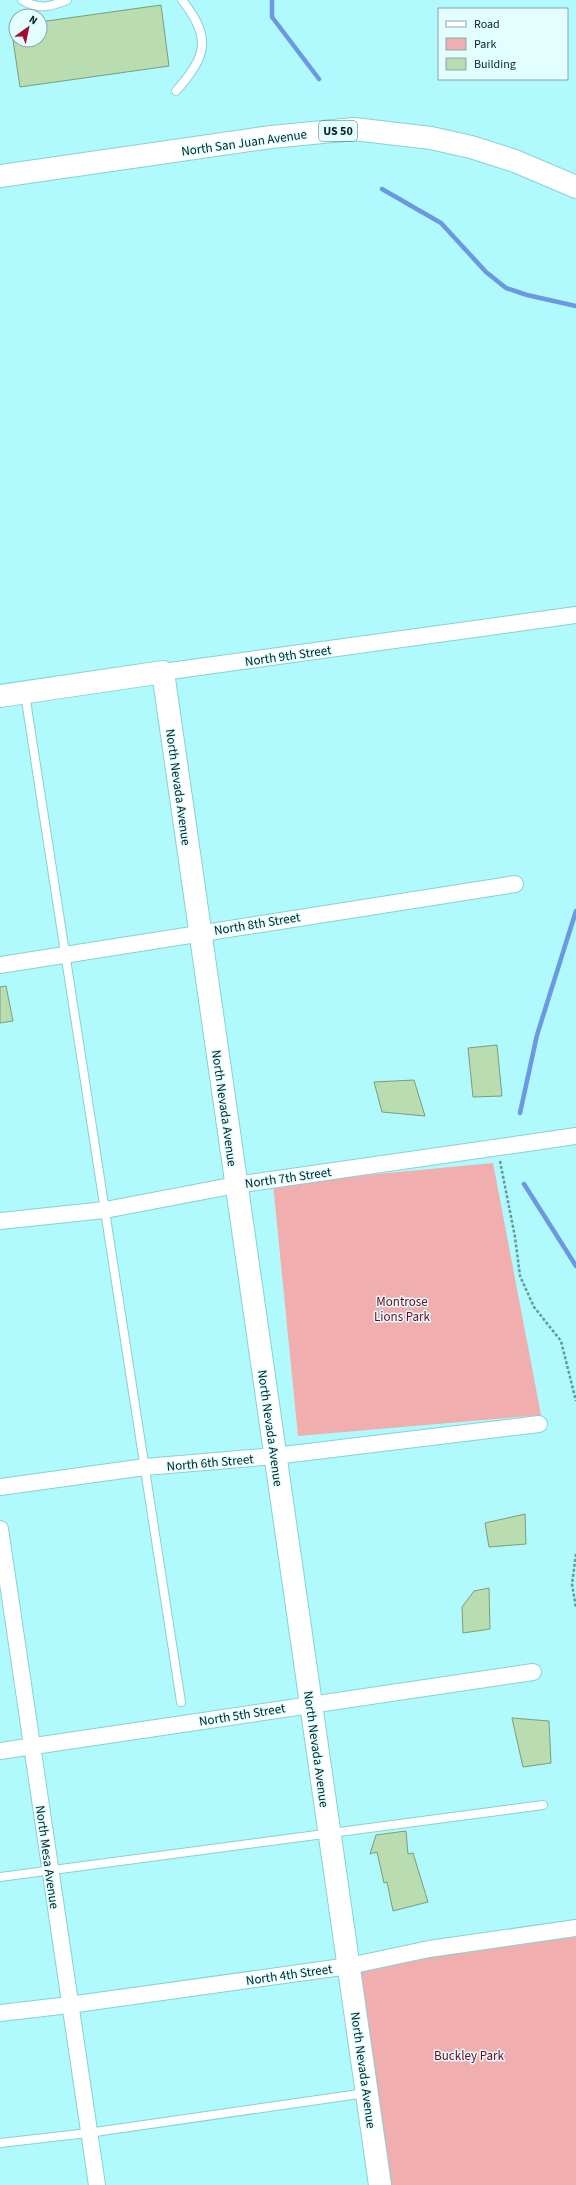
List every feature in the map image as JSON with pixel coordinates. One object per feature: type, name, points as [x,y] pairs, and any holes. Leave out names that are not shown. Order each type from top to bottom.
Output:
[{"type":"main road","name":"North San Juan Avenue","points":[[0,176],[271,137],[354,129],[424,137],[471,147],[515,161],[576,187]]},
{"type":"main road","name":"North 9th Street","points":[[0,696],[163,672]]},
{"type":"main road","name":"North Nevada Avenue","points":[[163,672],[380,2185]]},
{"type":"street","name":"North 9th Street","points":[[163,672],[576,615]]},
{"type":"street","name":"North 8th Street","points":[[0,966],[66,956],[200,932],[515,884]]},
{"type":"street","name":"North 7th Street","points":[[0,1221],[105,1210],[236,1185],[576,1136]]},
{"type":"street","name":"North 6th Street","points":[[0,1488],[145,1467],[275,1456],[539,1424]]},
{"type":"street","name":"North Mesa Avenue","points":[[0,1529],[69,2005],[97,2185]]},
{"type":"street","name":"North 5th Street","points":[[0,1751],[533,1672]]},
{"type":"street","name":"North 4th Street","points":[[0,2013],[69,2005],[348,1966],[429,1949],[576,1928]]},
{"type":"lane","points":[[22,0],[27,3],[49,8],[67,0]]},
{"type":"lane","points":[[176,90],[193,72],[203,46],[195,17],[182,0]]},
{"type":"lane","points":[[25,693],[181,1702]]},
{"type":"lane","points":[[0,1877],[542,1805]]},
{"type":"lane","points":[[0,2143],[367,2093]]},
{"type":"path","points":[[498,1147],[516,1237],[520,1276],[534,1307],[561,1341],[576,1401]]},
{"type":"path","points":[[576,1554],[572,1584],[576,1608]]},
{"type":"green space","name":"Montrose Lions Park","points":[[493,1163],[541,1415],[298,1436],[273,1184]]},
{"type":"green space","name":"Buckley Park","points":[[576,1931],[576,2185],[380,2185],[349,1966]]},
{"type":"building","points":[[161,5],[169,66],[20,87],[14,48],[48,48],[48,21]]},
{"type":"building","points":[[6,986],[13,1021],[0,1023],[0,987]]},
{"type":"building","points":[[497,1045],[502,1096],[473,1097],[468,1048]]},
{"type":"building","points":[[414,1080],[425,1116],[382,1112],[374,1082]]},
{"type":"building","points":[[525,1514],[526,1544],[489,1547],[485,1523]]},
{"type":"building","points":[[489,1588],[490,1629],[463,1633],[462,1607],[474,1591]]},
{"type":"building","points":[[512,1718],[549,1721],[551,1763],[523,1767]]},
{"type":"building","points":[[406,1831],[408,1854],[413,1853],[428,1902],[393,1911],[387,1882],[384,1883],[377,1852],[370,1854],[376,1835]]},
{"type":"waterway","points":[[272,0],[272,17],[319,79]]},
{"type":"waterway","points":[[382,189],[441,223],[486,272],[506,288],[527,295],[576,306]]},
{"type":"waterway","points":[[520,1113],[537,1035],[576,911]]},
{"type":"waterway","points":[[524,1184],[576,1266]]}]
